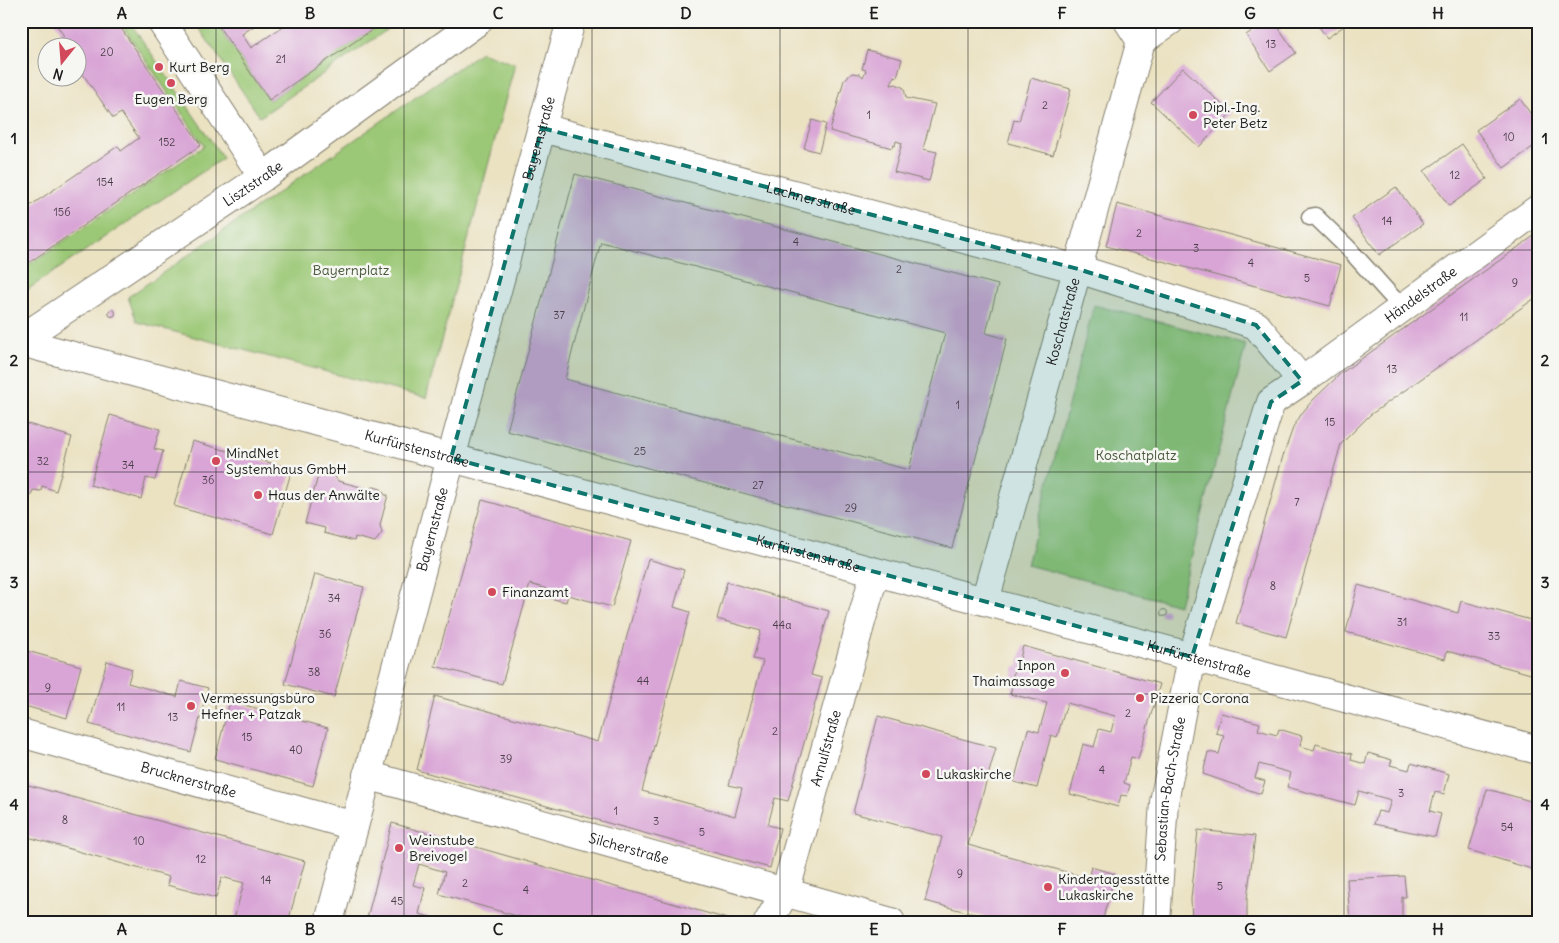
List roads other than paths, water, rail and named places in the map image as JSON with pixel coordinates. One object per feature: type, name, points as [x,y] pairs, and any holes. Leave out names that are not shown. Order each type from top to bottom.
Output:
[{"type":"street","points":[[160,21],[263,177]]},
{"type":"street","name":"Lisztstraße","points":[[21,340],[263,177],[478,21]]},
{"type":"street","name":"Bayernstraße","points":[[329,922],[451,458],[571,21]]},
{"type":"street","points":[[1135,31],[1170,21]]},
{"type":"street","name":"Koschatstraße","points":[[985,602],[1078,269],[1135,31]]},
{"type":"street","name":"Lachnerstraße","points":[[542,128],[1078,269]]},
{"type":"street","name":"Händelstraße","points":[[1302,381],[1538,209]]},
{"type":"street","points":[[1078,269],[1256,325],[1302,381],[1270,402],[1192,657]]},
{"type":"street","name":"Kurfürstenstraße","points":[[21,340],[451,458],[1538,750]]},
{"type":"street","name":"Arnulfstraße","points":[[768,922],[786,892],[875,572]]},
{"type":"street","name":"Sebastian-Bach-Straße","points":[[1156,922],[1164,802],[1192,657]]},
{"type":"street","name":"Brucknerstraße","points":[[21,733],[354,826]]},
{"type":"street","name":"Silcherstraße","points":[[367,775],[891,922]]},
{"type":"lane","points":[[1310,217],[1315,216],[1348,248],[1402,308]]},
{"type":"place","name":"Kurt Berg","points":[[159,67]]},
{"type":"place","name":"Eugen Berg","points":[[171,83]]},
{"type":"place","name":"Dipl.-Ing. Peter Betz","points":[[1193,115]]},
{"type":"place","name":"MindNet Systemhaus GmbH","points":[[216,461]]},
{"type":"place","name":"Haus der Anwälte","points":[[258,495]]},
{"type":"place","name":"Finanzamt","points":[[492,592]]},
{"type":"place","name":"Inpon Thaimassage","points":[[1065,673]]},
{"type":"place","name":"Pizzeria Corona","points":[[1140,698]]},
{"type":"place","name":"Vermessungsbüro Hefner + Patzak","points":[[191,706]]},
{"type":"place","name":"Lukaskirche","points":[[926,774]]},
{"type":"place","name":"Weinstube Breivogel","points":[[399,848]]},
{"type":"place","name":"Kindertagesstätte Lukaskirche","points":[[1048,887]]},
{"type":"park label","name":"Bayernplatz","points":[[351,270]]},
{"type":"park label","name":"Koschatplatz","points":[[1136,455]]}]
